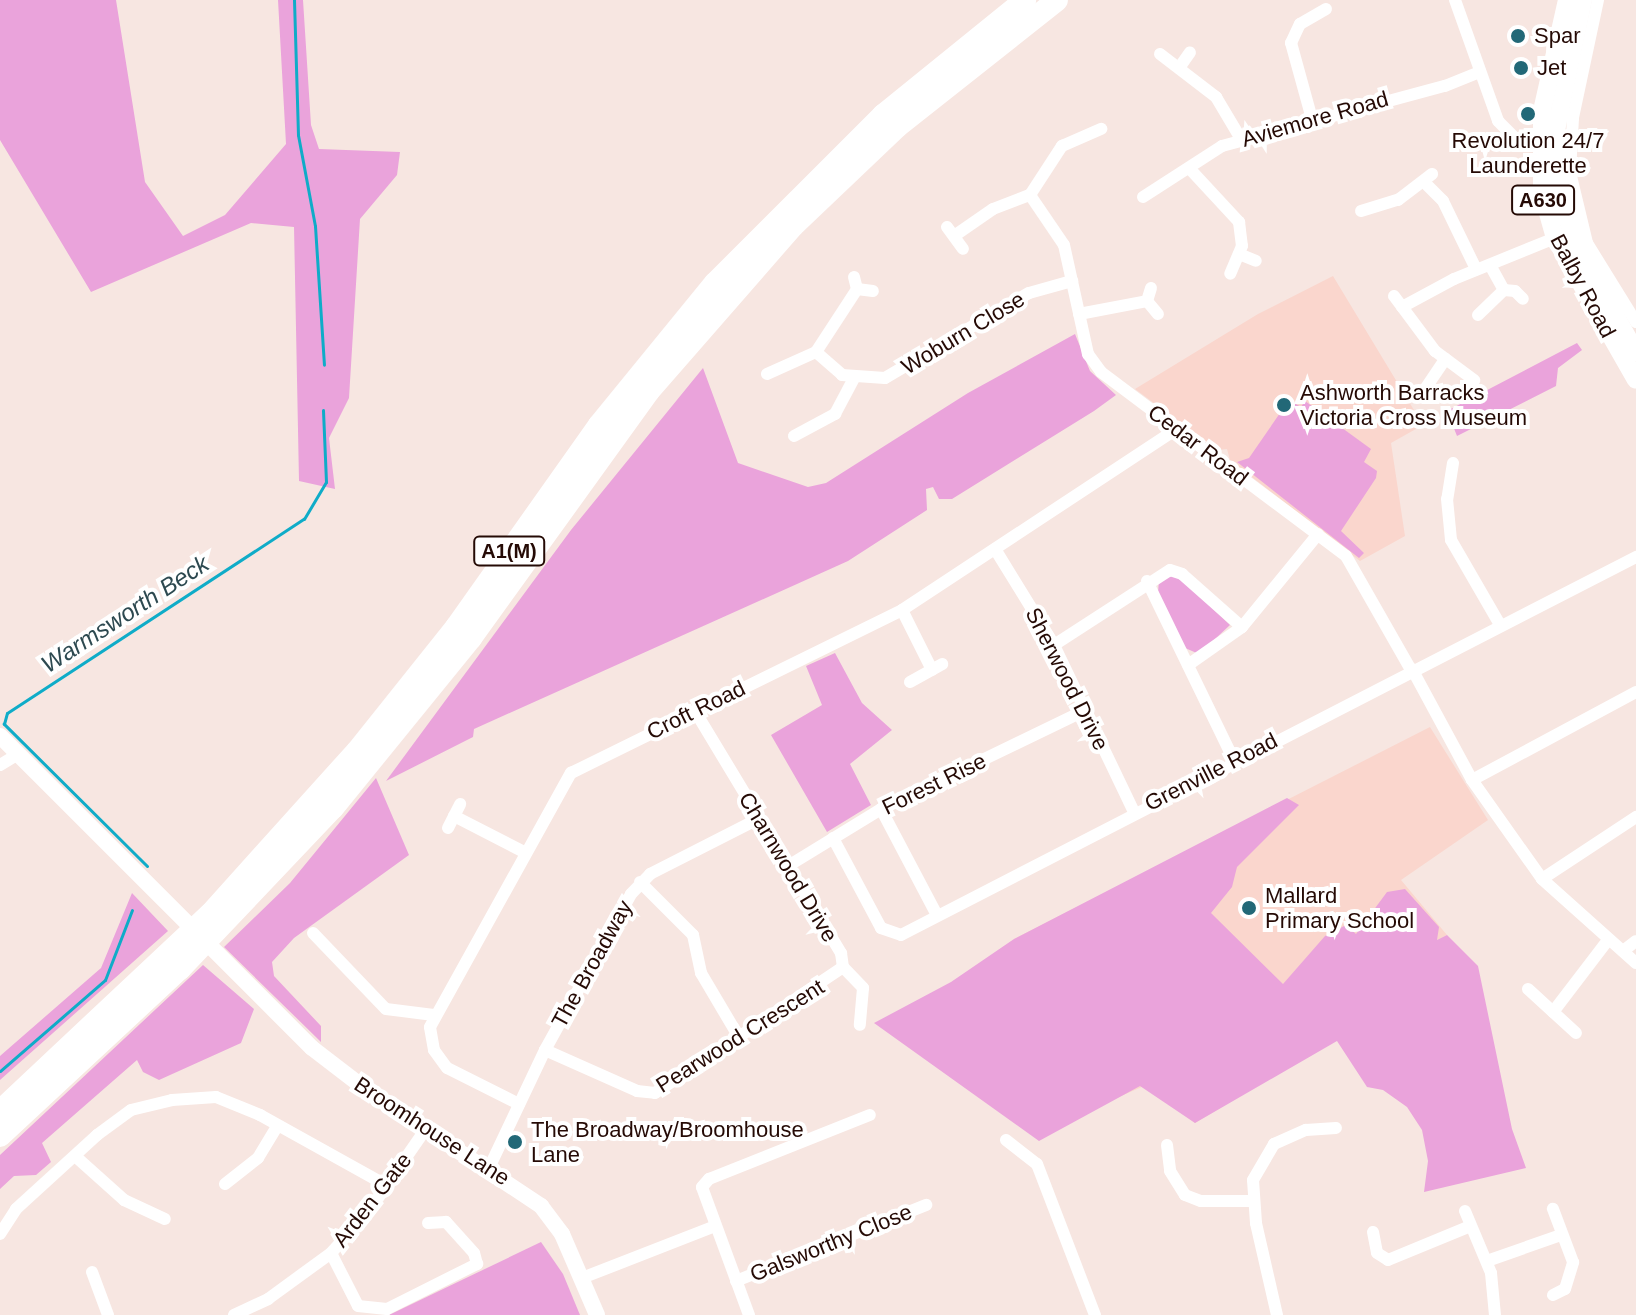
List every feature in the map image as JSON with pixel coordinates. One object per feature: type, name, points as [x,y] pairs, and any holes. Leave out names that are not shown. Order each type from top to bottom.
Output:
[{"type":"highway","points":[[969,55],[1011,0]]},
{"type":"highway","name":"A1(M)","points":[[0,1136],[191,958],[333,808],[471,638],[623,424],[729,295],[857,163],[1025,0]]},
{"type":"highway","name":"A1(M)","points":[[0,1111],[190,934],[357,751],[456,627],[599,425],[715,283],[845,150],[969,55],[1057,0]]},
{"type":"highway","points":[[969,55],[1067,0]]},
{"type":"main road","name":"Balby Road","points":[[1567,0],[1539,144],[1542,192],[1555,238],[1636,380]]},
{"type":"main road","name":"Balby Road","points":[[1583,0],[1555,135],[1559,191],[1581,256],[1636,352]]},
{"type":"street","points":[[1455,0],[1498,121],[1515,138],[1539,144]]},
{"type":"street","points":[[1598,0],[1573,118],[1570,172],[1587,243],[1636,322]]},
{"type":"street","points":[[1312,119],[1291,43],[1300,24],[1326,9]]},
{"type":"street","points":[[1179,68],[1190,52]]},
{"type":"street","points":[[1160,54],[1216,97],[1241,139]]},
{"type":"street","name":"Aviemore Road","points":[[1143,197],[1241,139],[1445,86],[1480,72]]},
{"type":"street","points":[[1077,119],[1080,134]]},
{"type":"street","points":[[963,249],[951,232],[1030,195],[1062,146],[1080,134],[1101,129]]},
{"type":"street","points":[[1189,168],[1234,213],[1241,229],[1239,254],[1230,274]]},
{"type":"street","points":[[1154,174],[1160,188]]},
{"type":"street","points":[[1361,211],[1398,200],[1428,178],[1443,201],[1476,269]]},
{"type":"street","name":"Cedar Road","points":[[1030,195],[1060,237],[1088,354],[1101,372],[1318,534],[1356,567],[1472,780],[1542,879],[1636,963]]},
{"type":"street","points":[[1474,380],[1445,359],[1398,302],[1555,238]]},
{"type":"street","points":[[1239,254],[1256,261]]},
{"type":"street","points":[[1490,265],[1504,290]]},
{"type":"street","name":"Woburn Close","points":[[854,379],[897,373],[1029,293],[1072,281]]},
{"type":"street","points":[[767,374],[816,352],[856,283],[873,291]]},
{"type":"street","points":[[1478,315],[1504,290],[1515,291],[1523,299]]},
{"type":"street","points":[[1079,314],[1149,294],[1158,314]]},
{"type":"street","points":[[794,436],[835,414],[854,379],[832,369],[816,352]]},
{"type":"street","points":[[1423,392],[1445,359]]},
{"type":"street","name":"Croft Road","points":[[434,1015],[564,782],[580,766],[902,610],[1176,429]]},
{"type":"street","points":[[1453,463],[1450,481],[1451,540],[1500,625]]},
{"type":"street","points":[[1450,481],[1465,485]]},
{"type":"street","points":[[1188,665],[1242,627],[1318,534]]},
{"type":"street","name":"Sherwood Drive","points":[[995,549],[1054,645],[1134,812]]},
{"type":"street","name":"Grenville Road","points":[[833,838],[887,934],[901,935],[1234,760],[1636,557]]},
{"type":"street","points":[[1054,645],[1147,581],[1176,571],[1242,627]]},
{"type":"street","points":[[1147,581],[1234,760]]},
{"type":"street","points":[[902,610],[937,667],[910,682]]},
{"type":"street","points":[[1472,780],[1636,692]]},
{"type":"street","name":"Forest Rise","points":[[788,866],[881,809],[1086,710]]},
{"type":"street","name":"Charnwood Drive","points":[[695,711],[841,953],[843,967],[864,993],[860,1025]]},
{"type":"street","points":[[0,736],[18,754],[0,765]]},
{"type":"street","name":"Broomhouse Lane","points":[[18,754],[312,1048],[425,1130],[489,1168],[553,1220],[597,1315]]},
{"type":"street","points":[[448,828],[460,804]]},
{"type":"street","points":[[881,809],[937,915]]},
{"type":"street","points":[[454,816],[524,852]]},
{"type":"street","points":[[1542,879],[1636,817]]},
{"type":"street","name":"The Broadway","points":[[489,1168],[545,1050],[640,882],[758,819]]},
{"type":"street","points":[[640,882],[687,925],[701,973],[740,1039]]},
{"type":"street","points":[[313,933],[386,1009],[434,1015],[431,1039],[447,1068],[519,1104]]},
{"type":"street","points":[[1553,1012],[1608,940]]},
{"type":"street","points":[[1623,951],[1636,941]]},
{"type":"street","name":"Pearwood Crescent","points":[[545,1050],[646,1094],[664,1089],[843,967]]},
{"type":"street","points":[[1528,989],[1576,1033]]},
{"type":"street","points":[[0,1234],[16,1209],[131,1110],[172,1100],[216,1097],[386,1185]]},
{"type":"street","name":"Galsworthy Close","points":[[749,1315],[702,1196],[709,1179],[870,1115]]},
{"type":"street","points":[[225,1184],[258,1158],[277,1126]]},
{"type":"street","points":[[1277,1315],[1253,1201],[1253,1180],[1274,1144],[1306,1130],[1336,1128]]},
{"type":"street","name":"Arden Gate","points":[[234,1315],[268,1299],[331,1253],[386,1185],[425,1130]]},
{"type":"street","points":[[1006,1140],[1037,1164],[1095,1315]]},
{"type":"street","points":[[1167,1145],[1170,1171],[1185,1195],[1201,1201],[1253,1201]]},
{"type":"street","points":[[75,1156],[124,1200],[165,1219]]},
{"type":"street","name":"Galsworthy Close","points":[[736,1281],[926,1205]]},
{"type":"street","points":[[1553,1209],[1573,1262],[1565,1289],[1553,1295]]},
{"type":"street","points":[[1465,1211],[1468,1227],[1487,1261],[1495,1315]]},
{"type":"street","points":[[331,1253],[358,1306],[387,1309],[477,1264],[474,1253],[446,1222],[428,1223]]},
{"type":"street","points":[[582,1278],[713,1227]]},
{"type":"street","points":[[1373,1232],[1377,1253],[1388,1260],[1468,1227]]},
{"type":"street","points":[[1487,1261],[1561,1235]]},
{"type":"street","points":[[92,1272],[108,1315]]},
{"type":"shaded area","points":[[0,0],[116,0],[145,182],[183,236],[225,215],[286,144],[278,0],[303,0],[311,125],[319,149],[400,152],[397,175],[360,219],[349,398],[329,438],[335,489],[299,481],[294,227],[251,223],[91,292],[0,140]]},
{"type":"shaded area","points":[[1333,276],[1423,425],[1391,443],[1405,536],[1360,561],[1230,460],[1227,449],[1217,450],[1135,389],[1258,314]]},
{"type":"shaded area","points":[[1075,334],[1090,371],[1116,395],[1094,411],[952,499],[939,499],[933,487],[926,489],[927,510],[848,561],[474,729],[473,737],[386,781],[571,530],[703,368],[738,463],[808,487],[826,483],[968,393]]},
{"type":"shaded area","points":[[1577,343],[1582,350],[1558,368],[1556,386],[1457,436],[1447,411]]},
{"type":"shaded area","points":[[1289,400],[1301,407],[1305,401],[1371,449],[1364,462],[1377,471],[1376,478],[1341,531],[1364,553],[1359,558],[1237,462],[1249,458]]},
{"type":"shaded area","points":[[1177,575],[1230,625],[1199,654],[1185,648],[1158,593],[1159,579]]},
{"type":"shaded area","points":[[835,653],[862,703],[892,730],[850,764],[871,805],[827,832],[771,735],[822,705],[806,666]]},
{"type":"shaded area","name":"Mallard Primary School","points":[[1430,727],[1488,820],[1401,880],[1447,935],[1337,992],[1245,1093],[1195,1123],[1144,1086],[1105,1103],[1014,939]]},
{"type":"shaded area","points":[[376,778],[409,855],[294,938],[272,962],[274,976],[321,1026],[321,1042],[224,947],[290,883]]},
{"type":"shaded area","name":"Mallard Primary School","points":[[1287,798],[1299,805],[1237,867],[1232,887],[1211,913],[1283,984],[1325,936],[1346,925],[1356,934],[1387,892],[1405,889],[1439,927],[1437,940],[1447,935],[1478,966],[1512,1129],[1526,1168],[1424,1192],[1428,1161],[1422,1130],[1407,1107],[1383,1090],[1367,1087],[1337,1041],[1195,1123],[1140,1086],[1039,1141],[874,1023],[951,982],[1014,939]]},
{"type":"shaded area","points":[[132,893],[168,931],[0,1080],[0,1056],[101,968]]},
{"type":"shaded area","points":[[203,965],[254,1009],[241,1043],[159,1080],[143,1072],[137,1060],[42,1143],[51,1162],[36,1175],[14,1176],[0,1189],[0,1155]]},
{"type":"shaded area","points":[[541,1242],[563,1274],[580,1315],[389,1315]]},
{"type":"waterway","name":"Warmsworth Beck","points":[[294,0],[298,135],[315,226],[324,365]]},
{"type":"waterway","name":"Warmsworth Beck","points":[[147,866],[4,724],[7,713],[304,519],[326,482],[323,410]]},
{"type":"waterway","name":"Warmsworth Beck","points":[[0,1071],[105,980],[132,910]]},
{"type":"place","name":"Spar","points":[[1518,36]]},
{"type":"place","name":"Jet","points":[[1521,68]]},
{"type":"place","name":"Revolution 24/7 Launderette","points":[[1528,114]]},
{"type":"place","name":"Ashworth Barracks Victoria Cross Museum","points":[[1284,405]]},
{"type":"place","name":"Mallard Primary School","points":[[1249,908]]},
{"type":"place","name":"The Broadway/Broomhouse Lane","points":[[515,1142]]}]
